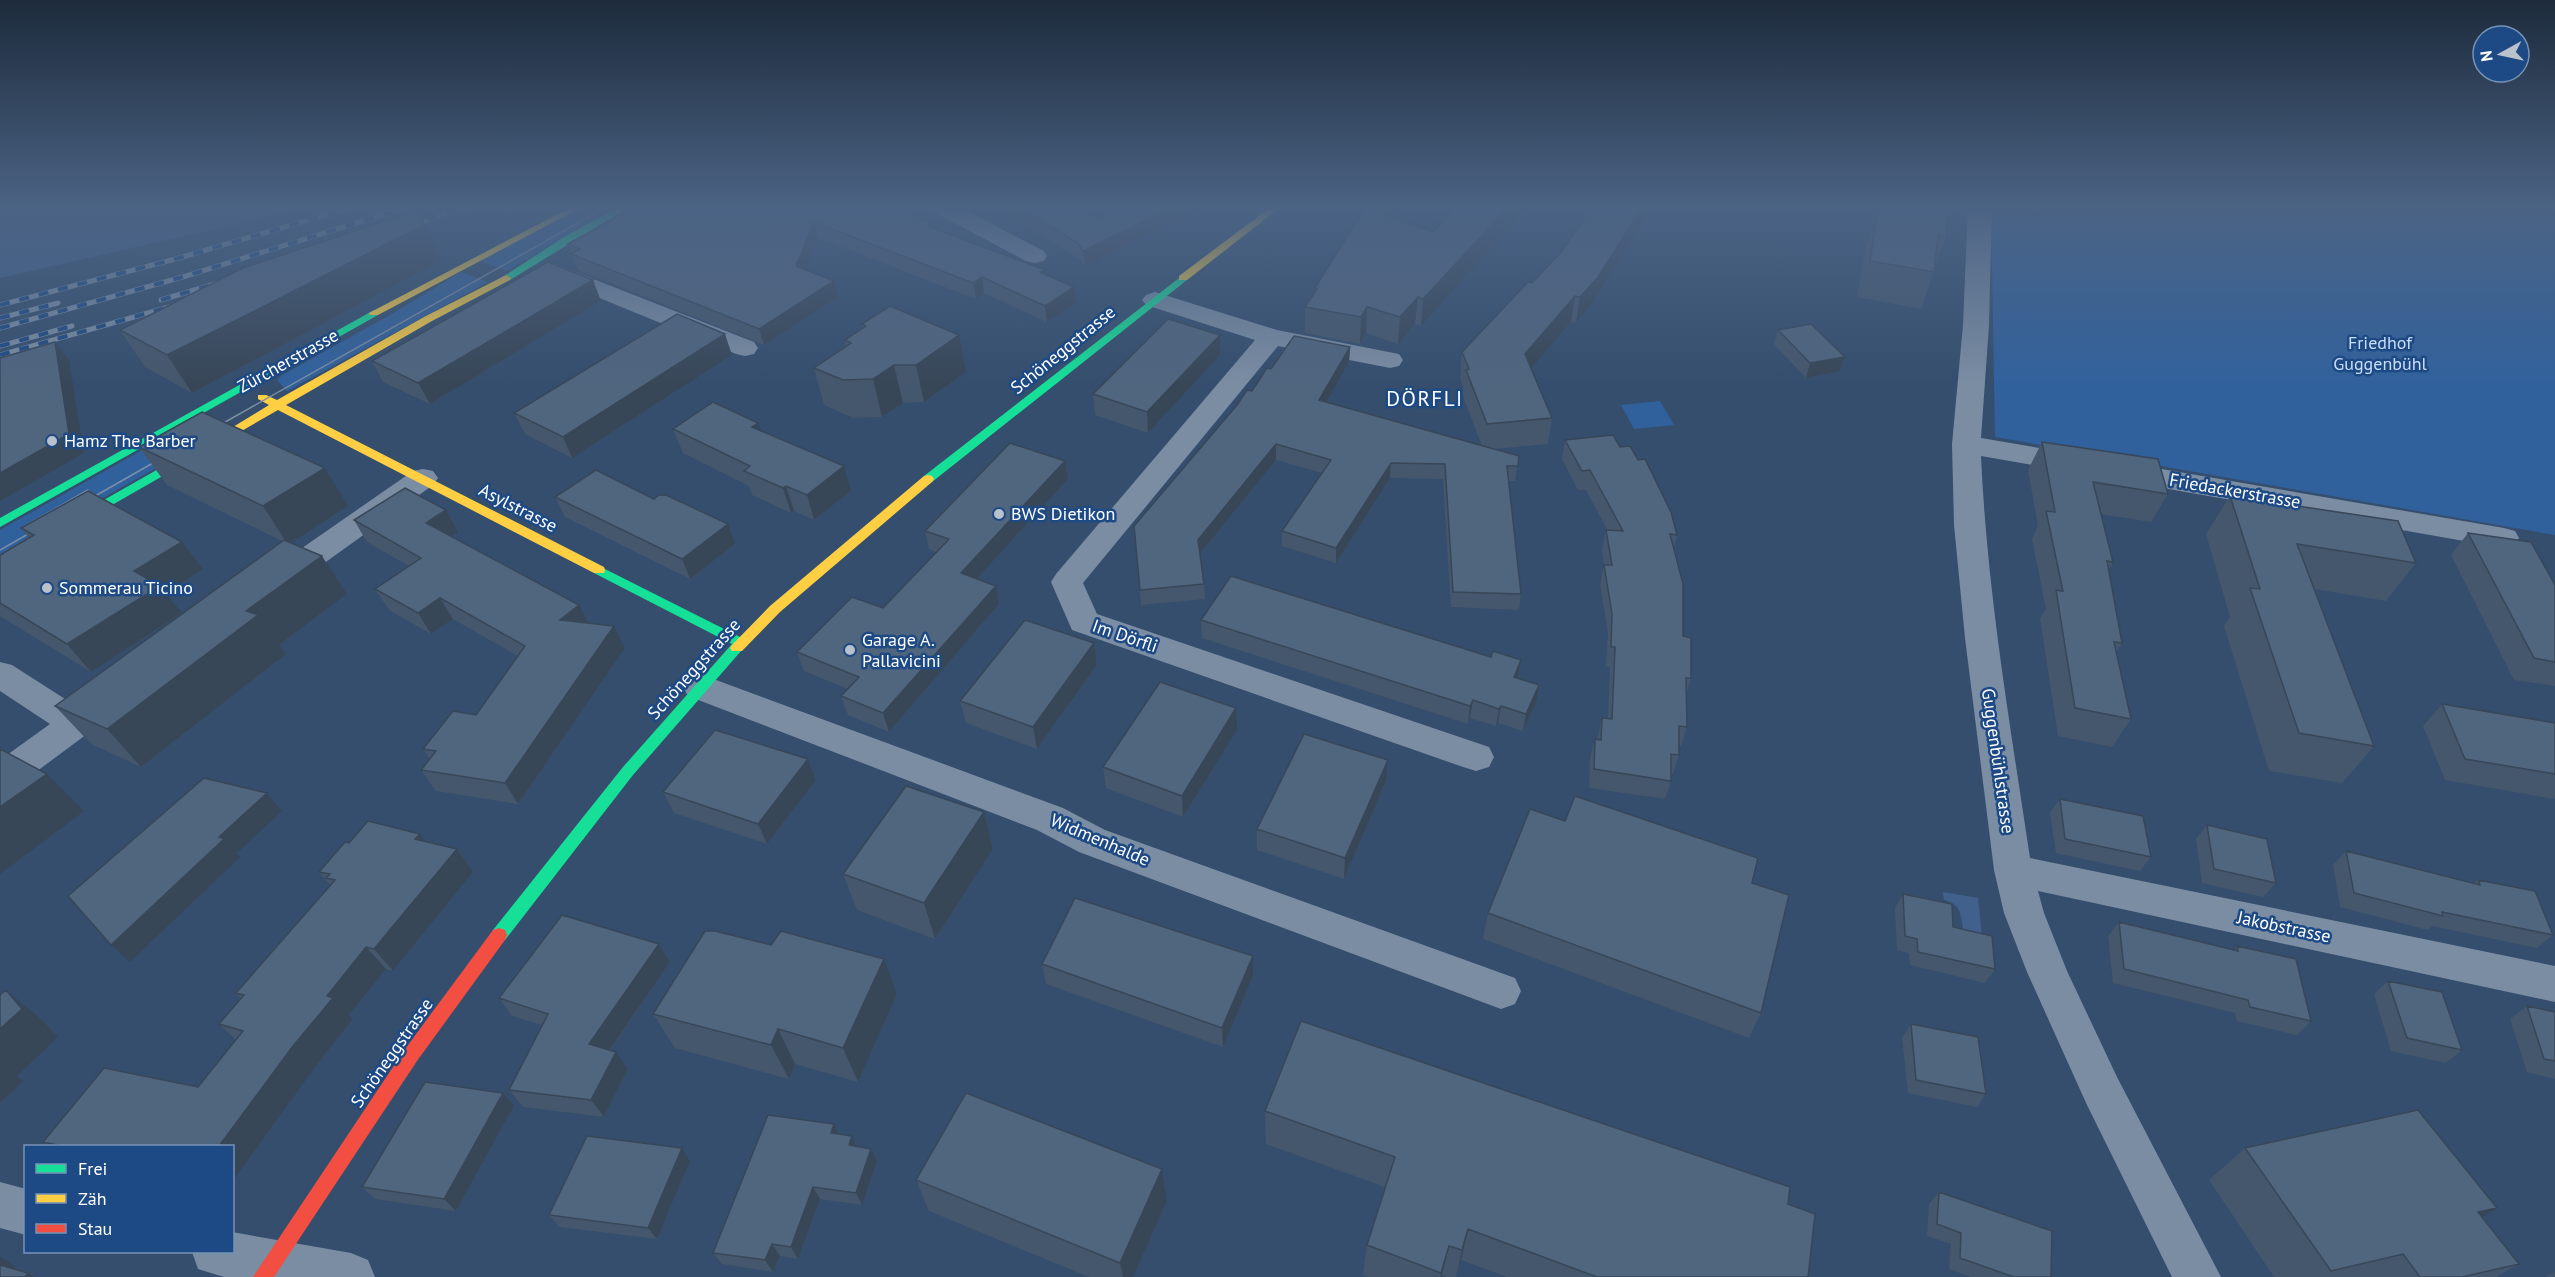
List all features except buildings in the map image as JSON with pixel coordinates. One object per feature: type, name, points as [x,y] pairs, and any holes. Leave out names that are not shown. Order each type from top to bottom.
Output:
[{"type":"street","name":"Zürcherstrasse","points":[[0,523],[460,266]]},
{"type":"street","name":"Zürcherstrasse","points":[[0,565],[525,266]]},
{"type":"street","points":[[543,266],[745,348]]},
{"type":"street","name":"Schöneggstrasse","points":[[268,1270],[411,1055],[491,945],[565,849],[700,687],[775,609],[847,545],[1082,356],[1200,266]]},
{"type":"street","name":"Guggenbühlstrasse","points":[[1978,266],[1976,325],[1966,444],[1969,525],[1981,638],[2013,870],[2024,913],[2047,972],[2102,1091],[2197,1277]]},
{"type":"street","points":[[1155,300],[1272,337],[1390,360]]},
{"type":"street","name":"Im Dörfli","points":[[1272,337],[1066,582],[1084,622],[1476,757]]},
{"type":"street","name":"Asylstrasse","points":[[242,387],[741,643]]},
{"type":"street","name":"Friedackerstrasse","points":[[1966,444],[2504,538]]},
{"type":"street","points":[[260,594],[423,478]]},
{"type":"street","points":[[0,674],[76,723]]},
{"type":"street","points":[[0,779],[134,682]]},
{"type":"street","name":"Widmenhalde","points":[[700,687],[1050,819],[1092,841],[1501,991]]},
{"type":"street","name":"Jakobstrasse","points":[[2013,870],[2555,984]]},
{"type":"street","points":[[0,1205],[24,1211]]},
{"type":"street","points":[[221,1253],[268,1270],[351,1277]]},
{"type":"green space","points":[[492,266],[516,266],[507,271]]},
{"type":"green space","name":"Friedhof Guggenbühl","points":[[1992,266],[2555,266],[2555,535],[1995,437]]},
{"type":"green space","points":[[461,272],[488,282],[287,391],[277,380],[282,375],[392,314]]},
{"type":"green space","points":[[1660,401],[1674,425],[1634,429],[1621,405]]},
{"type":"green space","points":[[178,430],[202,442],[0,556],[0,530]]},
{"type":"shaded area","points":[[0,266],[54,266],[0,278]]},
{"type":"shaded area","points":[[1943,892],[1978,898],[1982,936],[1961,931],[1963,929],[1959,910],[1944,900]]},
{"type":"tram line","points":[[211,430],[502,266]]},
{"type":"tram line","points":[[81,504],[167,455]]},
{"type":"tram line","points":[[25,526],[88,490]]},
{"type":"tram line","points":[[0,550],[42,526]]},
{"type":"railway","points":[[0,305],[150,266]]},
{"type":"railway","points":[[0,328],[219,266]]},
{"type":"railway","points":[[161,300],[221,282]]},
{"type":"railway","points":[[0,318],[58,303]]},
{"type":"railway","points":[[0,355],[176,305]]},
{"type":"railway","points":[[0,346],[72,326]]},
{"type":"traffic: fast","points":[[506,278],[525,266]]},
{"type":"traffic: fast","points":[[928,479],[1183,278]]},
{"type":"traffic: fast","points":[[0,523],[374,313]]},
{"type":"traffic: fast","points":[[0,565],[234,430]]},
{"type":"traffic: fast","points":[[599,570],[741,643]]},
{"type":"traffic: fast","points":[[499,935],[628,771],[737,648]]},
{"type":"traffic: slow","points":[[374,313],[465,266]]},
{"type":"traffic: slow","points":[[1183,278],[1199,266]]},
{"type":"traffic: slow","points":[[234,430],[428,319],[506,278]]},
{"type":"traffic: slow","points":[[262,397],[599,570]]},
{"type":"traffic: slow","points":[[737,648],[775,609],[928,479]]},
{"type":"traffic: jam","points":[[263,1277],[411,1055],[499,935]]},
{"type":"place","name":"Hamz The Barber","points":[[52,441]]},
{"type":"place","name":"BWS Dietikon","points":[[999,514]]},
{"type":"place","name":"Sommerau Ticino","points":[[47,588]]},
{"type":"place","name":"Garage A. Pallavicini","points":[[850,650]]},
{"type":"district","name":"DÖRFLI","points":[[1425,399]]}]
